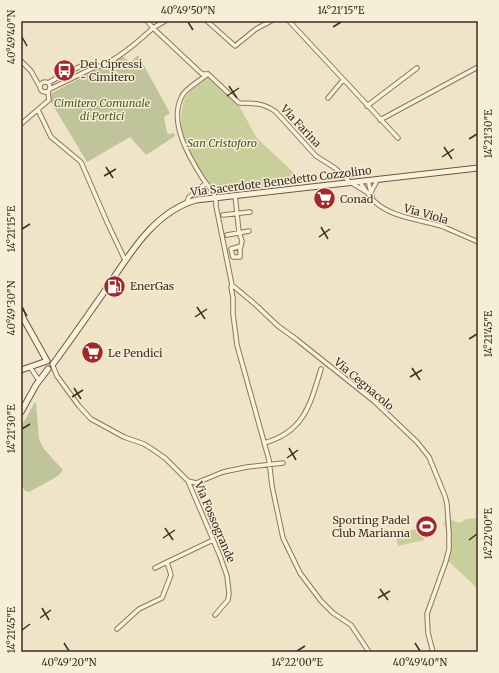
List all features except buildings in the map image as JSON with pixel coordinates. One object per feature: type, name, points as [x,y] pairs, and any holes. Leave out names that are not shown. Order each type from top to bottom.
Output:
[{"type":"main road","name":"Via Sacerdote Benedetto Cozzolino","points":[[36,386],[38,379],[48,365],[62,351],[135,246],[157,223],[187,202],[235,195],[478,168]]},
{"type":"main road","points":[[21,310],[22,318],[48,365],[21,370]]},
{"type":"main road","name":"Via Sacerdote Benedetto Cozzolino","points":[[21,412],[48,365]]},
{"type":"street","name":"Via Farina","points":[[147,21],[202,74],[208,74],[239,103],[256,103],[270,107],[316,156],[335,168],[350,182]]},
{"type":"street","points":[[43,92],[49,91],[95,67],[110,62],[153,28],[165,21]]},
{"type":"street","points":[[207,21],[235,46],[256,29],[271,21]]},
{"type":"street","points":[[289,21],[398,138]]},
{"type":"street","points":[[21,62],[43,83],[48,83],[87,63],[95,67]]},
{"type":"street","points":[[380,120],[478,67]]},
{"type":"street","points":[[368,106],[417,68]]},
{"type":"street","points":[[208,74],[181,96],[178,112],[180,136],[193,163],[217,198],[216,206],[232,285],[233,314],[237,345],[269,460],[282,538],[300,573],[321,601],[333,613],[351,625],[369,652]]},
{"type":"street","points":[[35,77],[48,101]]},
{"type":"street","points":[[328,98],[343,80]]},
{"type":"street","points":[[40,87],[43,83]]},
{"type":"street","points":[[21,124],[49,100],[50,86],[48,83]]},
{"type":"street","points":[[38,110],[51,137],[81,162],[125,260]]},
{"type":"street","points":[[350,182],[369,193],[378,179]]},
{"type":"street","name":"Via Viola","points":[[368,180],[369,193]]},
{"type":"street","name":"Via Viola","points":[[359,181],[372,198],[386,209],[400,216],[418,219],[444,227],[478,242]]},
{"type":"street","points":[[187,202],[189,197],[206,183]]},
{"type":"street","points":[[235,195],[239,232],[242,242],[241,246]]},
{"type":"street","points":[[223,215],[250,212]]},
{"type":"street","points":[[227,235],[249,231]]},
{"type":"street","name":"Via Cegnacolo","points":[[232,285],[278,326],[375,402],[417,442],[429,457],[445,496],[450,533],[449,549],[446,561],[427,614],[428,633],[433,652]]},
{"type":"street","name":"Via Fossogrande","points":[[48,365],[79,406],[91,418],[124,437],[144,444],[165,458],[188,481],[225,569],[229,593],[228,600],[215,615]]},
{"type":"street","points":[[32,367],[38,379]]},
{"type":"street","points":[[264,443],[281,437],[296,427],[310,402],[321,369]]},
{"type":"street","points":[[188,481],[196,484],[223,472],[283,462]]},
{"type":"street","points":[[154,568],[213,540]]},
{"type":"street","points":[[117,628],[139,609],[162,598],[171,575],[167,562]]},
{"type":"green space","name":"Cimitero Comunale di Portici","points":[[138,55],[170,113],[164,117],[167,133],[174,133],[175,136],[146,155],[130,137],[87,162],[51,102],[50,94],[122,56],[130,62]]},
{"type":"green space","name":"San Cristoforo","points":[[207,77],[239,106],[257,138],[294,173],[296,178],[295,185],[214,192],[195,164],[185,144],[181,122],[185,98],[191,90]]},
{"type":"green space","points":[[35,402],[39,439],[44,449],[63,470],[58,476],[29,492],[24,490],[21,481],[21,427]]},
{"type":"green space","points":[[448,517],[460,523],[466,519],[478,518],[478,589],[446,559],[449,543],[445,525],[443,524]]},
{"type":"green space","points":[[421,528],[424,540],[398,546],[395,534]]},
{"type":"place","name":"Dei Cipressi - Cimitero","points":[[65,70]]},
{"type":"place","name":"Conad","points":[[324,199]]},
{"type":"place","name":"EnerGas","points":[[115,286]]},
{"type":"place","name":"Le Pendici","points":[[92,353]]},
{"type":"place","name":"Sporting Padel Club Marianna","points":[[426,526]]}]
